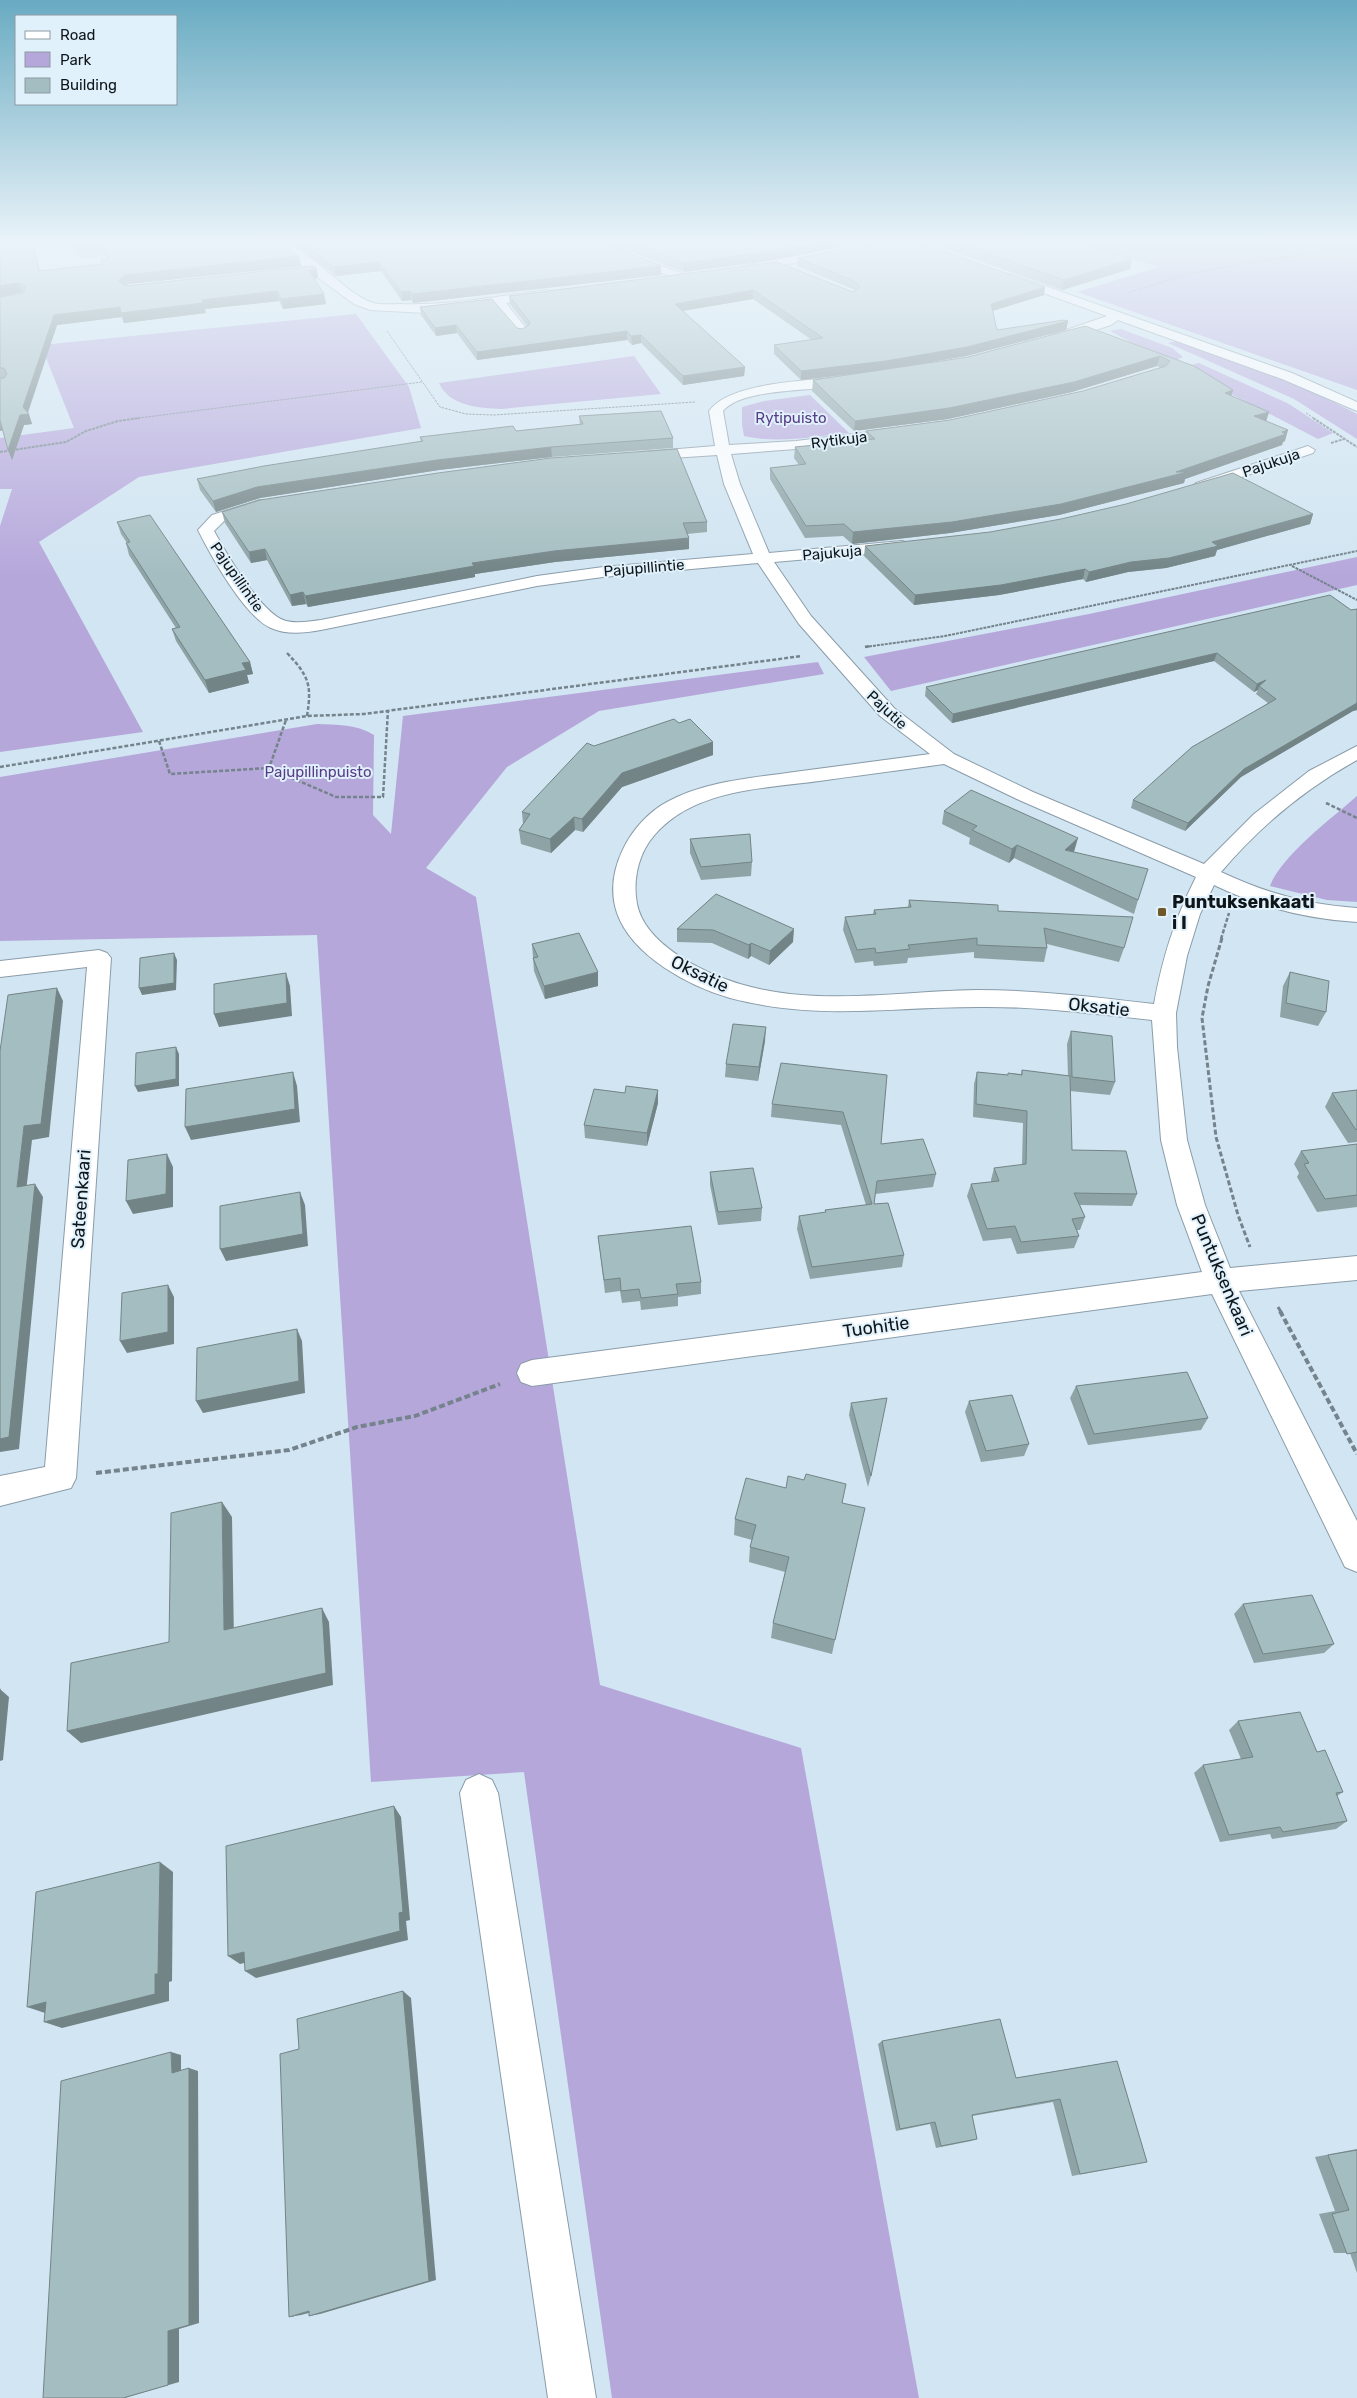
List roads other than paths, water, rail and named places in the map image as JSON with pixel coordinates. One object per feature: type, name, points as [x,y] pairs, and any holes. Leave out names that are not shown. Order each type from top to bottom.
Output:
[{"type":"street","points":[[1219,352],[1287,376],[1357,408]]},
{"type":"street","name":"Pajutie","points":[[868,379],[758,391],[729,398],[717,406],[716,410],[723,452],[732,484],[762,558],[805,620],[887,712],[947,758],[1026,796],[1208,874],[1237,889],[1282,905],[1316,912],[1357,915]]},
{"type":"street","points":[[1338,398],[1357,394]]},
{"type":"street","name":"Rytikuja","points":[[723,452],[808,444],[920,429]]},
{"type":"street","name":"Pajukuja","points":[[1188,490],[1308,450]]},
{"type":"street","points":[[624,457],[723,452]]},
{"type":"street","name":"Pajupillintie","points":[[279,502],[233,512],[218,518],[206,530],[213,545],[261,613],[275,623],[289,627],[321,625],[537,581],[641,567],[762,558]]},
{"type":"street","name":"Pajukuja","points":[[762,558],[915,545]]},
{"type":"street","name":"Puntuksenkaari","points":[[1357,752],[1316,776],[1261,818],[1231,847],[1208,874],[1189,914],[1175,956],[1164,1014],[1174,1140],[1191,1205],[1220,1281],[1357,1556]]},
{"type":"street","name":"Oksatie","points":[[947,758],[736,786],[707,795],[665,812],[646,831],[633,850],[625,873],[624,896],[629,918],[645,941],[672,962],[716,984],[750,996],[791,1004],[841,1006],[955,998],[1017,999],[1164,1014]]},
{"type":"street","name":"Sateenkaari","points":[[0,969],[99,958],[60,1478],[0,1491]]},
{"type":"street","name":"Tuohitie","points":[[532,1373],[1220,1281],[1357,1268]]},
{"type":"street","points":[[479,1793],[572,2398]]},
{"type":"place","name":"Puntuksenkaati i I","points":[[1162,912]]},
{"type":"park label","name":"Rytipuisto","points":[[791,418]]},
{"type":"park label","name":"Pajupillinpuisto","points":[[318,772]]}]
